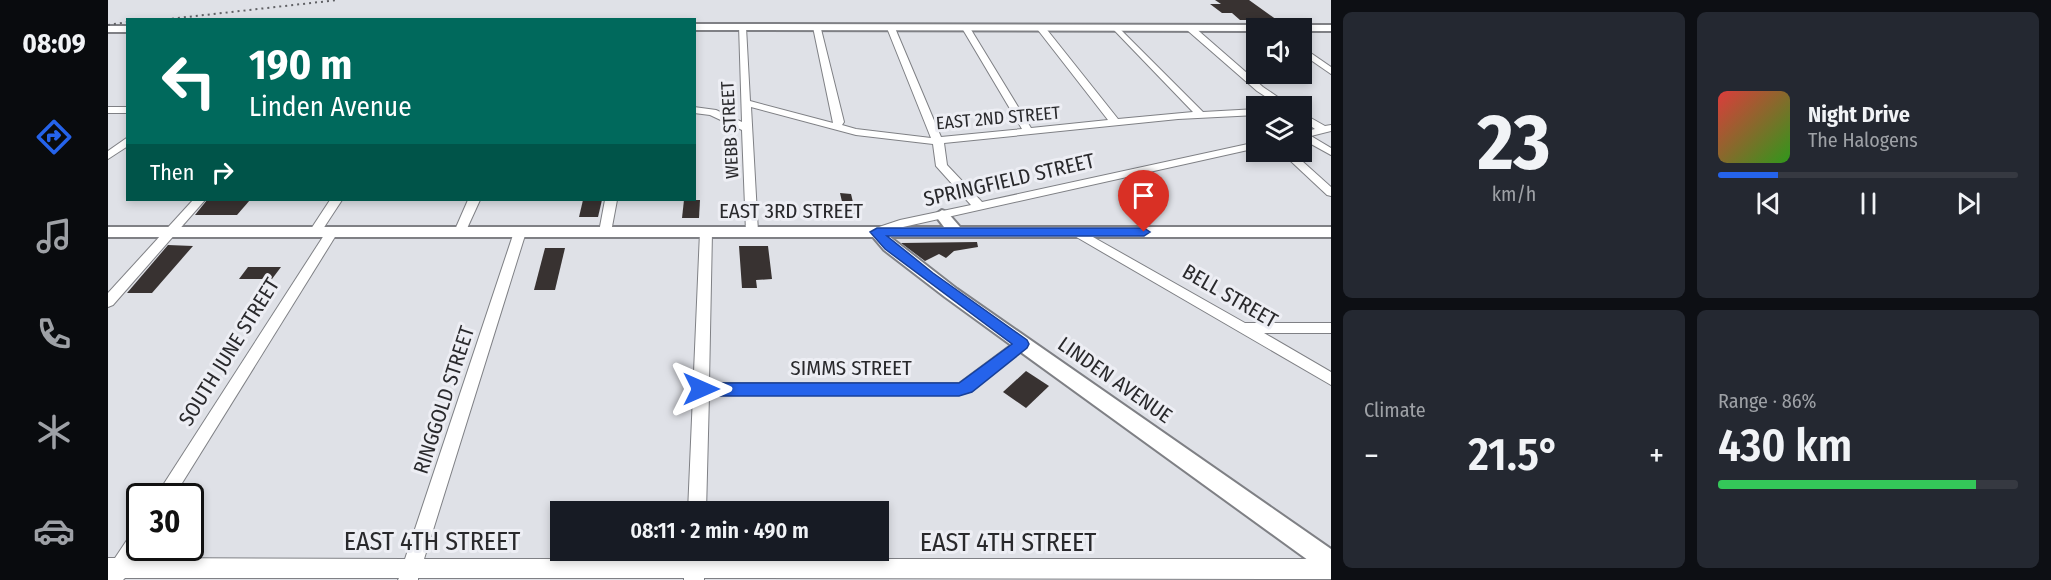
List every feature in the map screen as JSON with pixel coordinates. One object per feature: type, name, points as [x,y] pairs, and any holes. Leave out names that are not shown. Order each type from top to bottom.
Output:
[{"type":"main road","points":[[108,24],[126,24]]},
{"type":"main road","points":[[696,27],[1246,28]]},
{"type":"main road","points":[[1312,28],[1331,28]]},
{"type":"main road","points":[[108,29],[126,29]]},
{"type":"main road","points":[[942,215],[956,232]]},
{"type":"main road","name":"EAST 3RD STREET","points":[[108,232],[1331,232]]},
{"type":"main road","name":"LINDEN AVENUE","points":[[877,232],[889,246],[928,276],[1331,563]]},
{"type":"street","name":"WEBB STREET","points":[[742,27],[752,232]]},
{"type":"street","points":[[817,27],[838,122],[836,127]]},
{"type":"street","points":[[891,28],[938,141],[942,166],[979,207]]},
{"type":"street","points":[[966,28],[1029,132]]},
{"type":"street","points":[[1041,28],[1116,123]]},
{"type":"street","points":[[1117,28],[1200,114]]},
{"type":"street","points":[[1190,28],[1271,96]]},
{"type":"street","points":[[1312,57],[1331,71]]},
{"type":"street","name":"EAST 2ND STREET","points":[[746,103],[877,136],[938,141],[1200,114],[1246,112]]},
{"type":"street","points":[[108,110],[126,110]]},
{"type":"street","points":[[696,110],[712,112],[747,129]]},
{"type":"street","points":[[1312,121],[1327,129]]},
{"type":"street","points":[[1312,133],[1327,129]]},
{"type":"street","points":[[1312,141],[1331,152]]},
{"type":"street","points":[[108,156],[126,142]]},
{"type":"street","name":"SPRINGFIELD STREET","points":[[877,232],[942,215],[1246,146]]},
{"type":"street","points":[[1297,162],[1331,193]]},
{"type":"street","points":[[108,302],[198,201]]},
{"type":"street","points":[[315,232],[335,201]]},
{"type":"street","points":[[460,232],[474,201]]},
{"type":"street","points":[[605,232],[611,201]]},
{"type":"street","name":"SOUTH JUNE STREET","points":[[173,483],[332,232]]},
{"type":"street","name":"RINGGOLD STREET","points":[[410,574],[520,232]]},
{"type":"street","points":[[697,501],[706,232]]},
{"type":"street","name":"BELL STREET","points":[[1077,232],[1331,379]]},
{"type":"street","points":[[1243,328],[1331,328]]},
{"type":"street","name":"SIMMS STREET","points":[[701,389],[959,389],[967,387],[1022,344]]},
{"type":"street","points":[[113,572],[126,555]]},
{"type":"street","name":"EAST 4TH STREET","points":[[113,572],[410,574],[695,566],[1134,574],[1331,569]]},
{"type":"building","points":[[1215,0],[1249,0],[1274,18],[1240,20],[1232,13],[1222,13],[1210,4],[1221,4]]},
{"type":"building","points":[[840,193],[851,194],[857,219],[846,219]]},
{"type":"building","points":[[700,200],[699,218],[682,218],[684,201]]},
{"type":"building","points":[[206,201],[249,201],[237,215],[195,215]]},
{"type":"building","points":[[583,201],[602,201],[598,217],[579,217]]},
{"type":"building","points":[[977,242],[978,247],[954,251],[946,258],[939,254],[925,261],[901,243]]},
{"type":"building","points":[[168,245],[193,246],[152,293],[127,293]]},
{"type":"building","points":[[739,246],[768,246],[772,279],[756,280],[757,288],[742,288]]},
{"type":"building","points":[[545,248],[565,248],[555,290],[534,290]]},
{"type":"building","points":[[248,267],[281,267],[272,279],[239,279]]},
{"type":"building","points":[[1026,371],[1049,386],[1026,408],[1003,392]]},
{"type":"railway","points":[[178,18],[338,0]]},
{"type":"railway","points":[[108,25],[126,22]]},
{"type":"route","points":[[701,389],[959,389],[967,387],[1022,344],[889,246],[877,232],[1144,232]]}]
